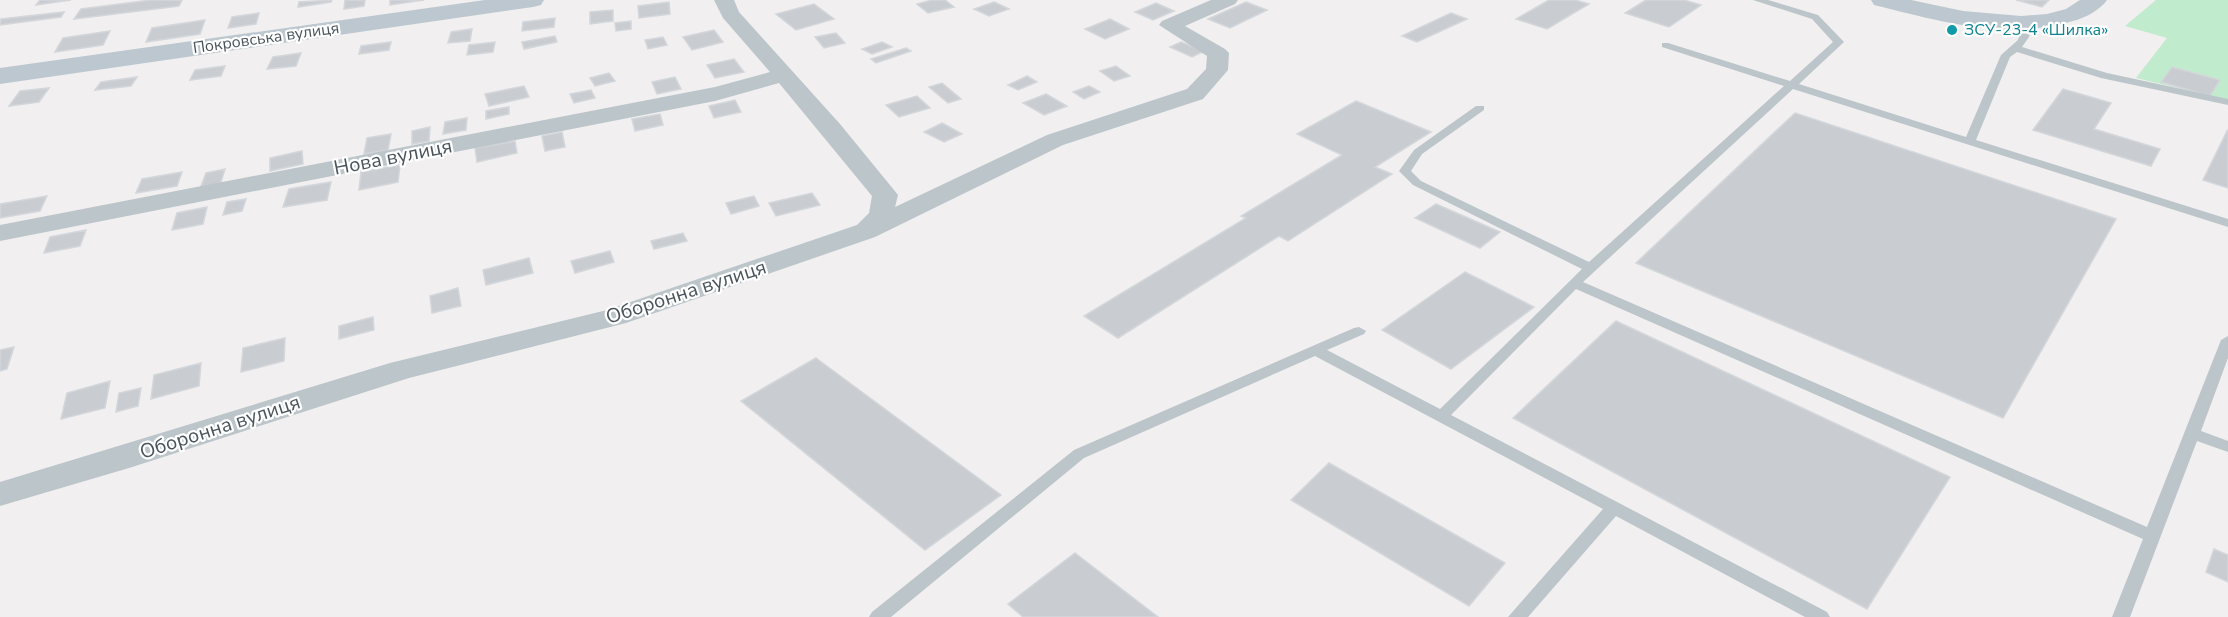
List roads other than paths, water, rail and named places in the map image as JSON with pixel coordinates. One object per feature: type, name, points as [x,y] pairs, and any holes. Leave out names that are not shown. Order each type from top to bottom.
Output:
[{"type":"street","name":"Покровська вулиця","points":[[0,76],[533,0]]},
{"type":"street","points":[[724,0],[730,14],[784,74],[885,195],[881,215],[866,231]]},
{"type":"street","name":"Оборонна вулиця","points":[[0,494],[117,460],[401,370],[616,317],[866,231],[1055,140],[1195,94],[1216,70],[1218,53],[1169,25],[1228,0]]},
{"type":"street","points":[[1882,0],[1987,21],[2028,22],[2063,19],[2083,11],[2096,0]]},
{"type":"street","name":"Нова вулиця","points":[[0,233],[715,94],[751,86],[784,74]]},
{"type":"lane","points":[[1441,417],[1574,283],[1839,42],[1815,17],[1758,0]]},
{"type":"lane","points":[[1970,141],[2006,55],[2017,49],[2027,35],[2028,22]]},
{"type":"lane","points":[[1665,45],[2228,223]]},
{"type":"lane","points":[[2017,49],[2105,76],[2228,102]]},
{"type":"lane","points":[[1480,108],[1418,152],[1405,171],[1417,183],[1591,268]]},
{"type":"lane","points":[[1574,283],[2152,536]]},
{"type":"lane","points":[[878,617],[1079,454],[1359,331]]},
{"type":"lane","points":[[2121,617],[2228,340]]},
{"type":"lane","points":[[1317,351],[1821,617]]},
{"type":"lane","points":[[2192,433],[2228,447]]},
{"type":"lane","points":[[1517,617],[1614,508]]},
{"type":"place","name":"ЗСУ-23-4 «Шилка»","points":[[1952,30]]}]
